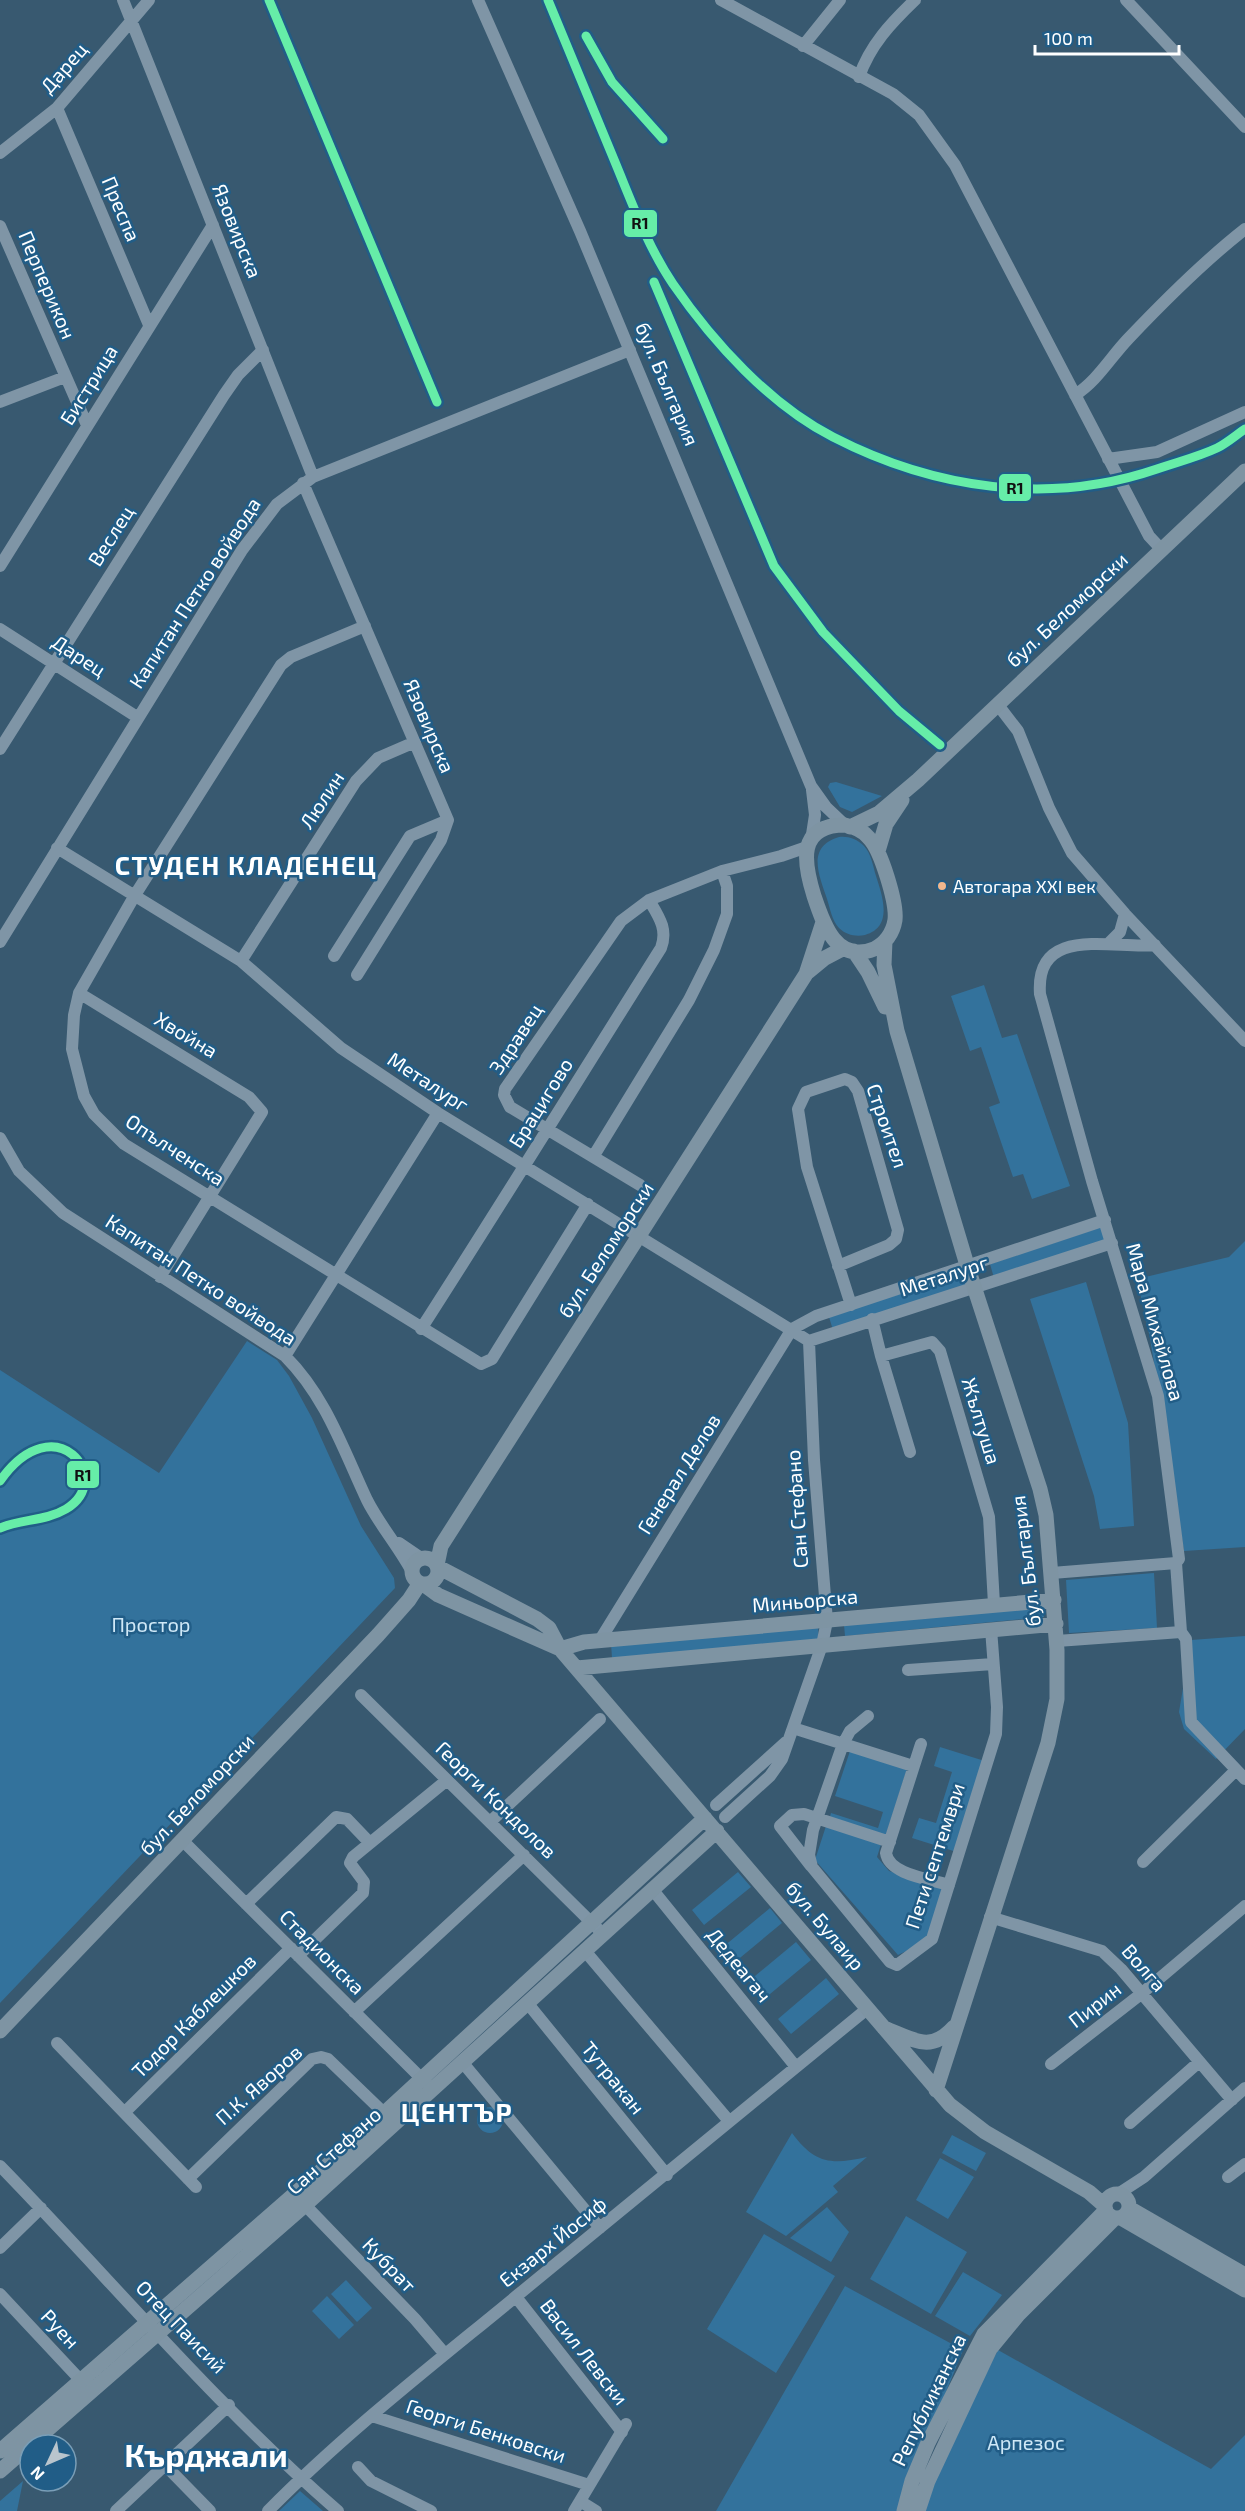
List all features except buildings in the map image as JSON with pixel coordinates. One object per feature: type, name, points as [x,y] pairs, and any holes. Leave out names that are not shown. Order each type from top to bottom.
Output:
[{"type":"main road","name":"бул. Беломорски","points":[[848,826],[879,813],[918,780],[1245,471]]},
{"type":"main road","name":"бул. Беломорски","points":[[878,851],[886,824],[918,780]]},
{"type":"main road","points":[[848,826],[868,836],[878,851],[895,915],[891,933],[885,941],[869,950],[849,950],[832,938],[823,922],[805,864],[809,844],[826,829],[848,826]]},
{"type":"main road","name":"бул. Беломорски","points":[[0,2031],[183,1841],[409,1600],[425,1569],[806,975],[823,922]]},
{"type":"main road","name":"бул. България","points":[[885,941],[884,965],[897,1031],[967,1265],[1040,1489],[1046,1515],[1057,1641],[1057,1699],[1048,1743],[936,2090]]},
{"type":"main road","name":"бул. Беломорски","points":[[806,975],[825,958],[849,950]]},
{"type":"main road","name":"бул. България","points":[[849,950],[874,983],[897,1031]]},
{"type":"main road","name":"бул. Булаир","points":[[425,1569],[438,1596],[560,1649]]},
{"type":"main road","name":"бул. Булаир","points":[[425,1569],[543,1623],[555,1636],[560,1649],[936,2090],[974,2124],[1089,2192],[1245,2275]]},
{"type":"main road","name":"Миньорска","points":[[560,1649],[573,1643],[600,1640],[1054,1600]]},
{"type":"main road","points":[[577,1668],[1056,1624]]},
{"type":"main road","name":"Сан Стефано","points":[[0,2471],[4,2452],[86,2386],[250,2244],[384,2113],[705,1818]]},
{"type":"main road","name":"Сан Стефано","points":[[250,2244],[305,2205],[529,2005],[603,1934],[717,1831]]},
{"type":"main road","points":[[882,2027],[932,2043],[941,2040],[956,2025]]},
{"type":"main road","name":"бул. Булаир","points":[[1117,2207],[1245,2290]]},
{"type":"main road","name":"Републиканска","points":[[912,2481],[962,2375],[990,2338],[1018,2315],[1117,2207]]},
{"type":"main road","name":"Републиканска","points":[[918,2511],[928,2481],[990,2338]]},
{"type":"main road","points":[[904,2511],[912,2481]]},
{"type":"street","name":"Язовирска","points":[[123,0],[263,350],[308,480],[365,626],[448,820]]},
{"type":"street","name":"Дарец","points":[[0,153],[57,108],[149,0]]},
{"type":"street","name":"бул. България","points":[[478,0],[580,231],[811,786],[826,807],[848,826]]},
{"type":"street","points":[[721,0],[893,94],[920,116],[955,165],[1149,536],[1161,550]]},
{"type":"street","points":[[803,46],[840,0]]},
{"type":"street","points":[[859,77],[865,61],[881,34],[915,0]]},
{"type":"street","points":[[1126,0],[1245,127]]},
{"type":"street","name":"Преспа","points":[[57,108],[149,325]]},
{"type":"street","name":"Бистрица","points":[[0,566],[213,225]]},
{"type":"street","name":"Перперикон","points":[[0,226],[87,425]]},
{"type":"street","points":[[1075,396],[1092,382],[1114,354],[1161,303],[1216,252],[1245,229]]},
{"type":"street","name":"Веслец","points":[[0,749],[224,395],[238,375],[263,350]]},
{"type":"street","name":"Капитан Петко войвода","points":[[0,942],[137,717],[259,525],[277,504],[308,480],[630,350]]},
{"type":"street","points":[[0,402],[66,376]]},
{"type":"street","points":[[1108,459],[1157,452],[1245,412]]},
{"type":"street","name":"Опълченска","points":[[365,626],[291,657],[281,665],[135,895],[79,993],[74,1015],[72,1049],[84,1096],[94,1114],[124,1144],[337,1274],[421,1329],[476,1362],[485,1364],[492,1359],[588,1204]]},
{"type":"street","name":"Дарец","points":[[0,629],[137,717]]},
{"type":"street","points":[[998,705],[1018,731],[1049,808],[1072,853],[1125,914],[1245,1041]]},
{"type":"street","name":"Люлин","points":[[241,961],[356,781],[378,758],[415,742]]},
{"type":"street","name":"бул. България","points":[[809,844],[814,815],[811,786]]},
{"type":"street","points":[[334,956],[410,836],[448,820]]},
{"type":"street","points":[[357,975],[441,840],[448,820]]},
{"type":"street","points":[[645,903],[722,871],[782,856],[809,844]]},
{"type":"street","name":"Металург","points":[[57,848],[241,961],[341,1048],[438,1113],[809,1341],[1112,1244]]},
{"type":"street","points":[[782,856],[805,864]]},
{"type":"street","points":[[593,1157],[688,1000],[714,950],[727,914],[727,886],[722,871]]},
{"type":"street","name":"Здравец","points":[[640,1185],[507,1104],[506,1089],[621,921],[645,903]]},
{"type":"street","name":"Брацигово","points":[[421,1329],[661,948],[663,924],[645,903]]},
{"type":"street","points":[[1110,942],[1120,932],[1125,914]]},
{"type":"street","name":"Мара Михайлова","points":[[1155,945],[1134,946],[1110,942],[1080,944],[1062,950],[1044,969],[1040,985],[1044,1011],[1158,1396],[1179,1558],[1176,1563],[1181,1632],[1186,1639],[1191,1722],[1241,1774]]},
{"type":"street","name":"Хвойна","points":[[79,993],[249,1097],[262,1112],[261,1119],[210,1196]]},
{"type":"street","name":"Строител","points":[[838,1266],[889,1245],[896,1239],[898,1230],[858,1090],[852,1082],[845,1079],[806,1092],[798,1109],[807,1167],[838,1266],[851,1305]]},
{"type":"street","points":[[285,1356],[438,1113]]},
{"type":"street","name":"Капитан Петко войвода","points":[[0,1138],[19,1171],[63,1213],[285,1356],[305,1378],[326,1409],[367,1500],[392,1536],[425,1569]]},
{"type":"street","points":[[160,1277],[210,1196]]},
{"type":"street","name":"Металург","points":[[792,1329],[803,1322],[851,1305],[1105,1220]]},
{"type":"street","points":[[872,1319],[910,1452]]},
{"type":"street","name":"Генерал Делов","points":[[600,1640],[792,1329]]},
{"type":"street","name":"Сан Стефано","points":[[725,1816],[777,1768],[822,1645],[827,1621],[814,1460],[809,1341]]},
{"type":"street","name":"Жълтуша","points":[[881,1356],[932,1342],[940,1351],[989,1517],[994,1604]]},
{"type":"street","points":[[1052,1573],[1176,1563]]},
{"type":"street","name":"Пети септември","points":[[812,1867],[893,1965],[902,1963],[932,1939],[996,1734],[997,1707],[991,1629]]},
{"type":"street","points":[[1057,1641],[1181,1632]]},
{"type":"street","points":[[908,1670],[993,1664]]},
{"type":"street","name":"Георги Кондолов","points":[[361,1695],[603,1934]]},
{"type":"street","points":[[812,1867],[810,1847],[816,1819],[843,1744],[850,1731],[868,1716]]},
{"type":"street","points":[[490,1822],[600,1719]]},
{"type":"street","points":[[791,1734],[843,1744],[913,1766]]},
{"type":"street","name":"Сан Стефано","points":[[716,1805],[791,1734]]},
{"type":"street","points":[[921,1744],[886,1853],[891,1865],[949,1885]]},
{"type":"street","points":[[1143,1862],[1241,1774]]},
{"type":"street","name":"Тодор Каблешков","points":[[125,2112],[294,1952],[363,1893],[364,1882],[350,1863],[369,1842],[447,1780]]},
{"type":"street","points":[[812,1867],[780,1826],[792,1815],[804,1814],[890,1842]]},
{"type":"street","points":[[246,1904],[336,1817],[347,1819],[369,1842]]},
{"type":"street","name":"Стадионска","points":[[183,1841],[433,2090]]},
{"type":"street","points":[[354,2012],[524,1855]]},
{"type":"street","name":"Дедеагач","points":[[652,1889],[796,2067]]},
{"type":"street","name":"Пирин","points":[[1051,2064],[1141,1994],[1245,1906]]},
{"type":"street","name":"Волга","points":[[990,1917],[1102,1951],[1122,1969],[1232,2100]]},
{"type":"street","points":[[585,1951],[729,2121]]},
{"type":"street","name":"Тутракан","points":[[529,2005],[667,2175]]},
{"type":"street","name":"Екзарх Йосиф","points":[[268,2511],[300,2478],[444,2353],[667,2175],[729,2121],[867,2009]]},
{"type":"street","points":[[57,2043],[125,2112]]},
{"type":"street","name":"П.К. Яворов","points":[[125,2112],[192,2183],[312,2059],[328,2058],[384,2113]]},
{"type":"street","points":[[1130,2123],[1199,2062]]},
{"type":"street","points":[[463,2063],[600,2228]]},
{"type":"street","name":"Републиканска","points":[[1117,2207],[1144,2177],[1245,2088]]},
{"type":"street","points":[[1228,2177],[1245,2164]]},
{"type":"street","name":"Отец Паисий","points":[[0,2166],[153,2328],[300,2478],[338,2511]]},
{"type":"street","name":"Кубрат","points":[[305,2205],[415,2319],[444,2353]]},
{"type":"street","points":[[0,2248],[41,2208]]},
{"type":"street","name":"Руен","points":[[0,2294],[86,2386]]},
{"type":"street","name":"Васил Левски","points":[[516,2297],[624,2428],[589,2485]]},
{"type":"street","points":[[116,2511],[229,2405]]},
{"type":"street","name":"Георги Бенковски","points":[[372,2415],[589,2485]]},
{"type":"street","points":[[165,2466],[210,2511]]},
{"type":"street","points":[[358,2468],[371,2481],[411,2507],[431,2511]]},
{"type":"street","name":"Републиканска","points":[[898,2511],[912,2481]]},
{"type":"street","points":[[589,2485],[577,2506],[596,2511]]},
{"type":"green space","points":[[836,782],[882,796],[852,812],[840,807],[828,787],[830,783]]},
{"type":"green space","points":[[839,837],[855,840],[866,849],[872,860],[881,892],[883,918],[874,931],[865,935],[848,934],[837,925],[821,881],[819,855],[822,848]]},
{"type":"green space","points":[[984,985],[1002,1038],[1017,1034],[1070,1186],[1032,1199],[1023,1174],[1013,1177],[989,1107],[1000,1103],[981,1047],[970,1051],[951,996]]},
{"type":"green space","points":[[1104,1226],[1108,1240],[994,1278],[990,1264]]},
{"type":"green space","points":[[1245,1241],[1245,1547],[1184,1551],[1150,1338],[1137,1279],[1229,1257]]},
{"type":"green space","points":[[966,1272],[970,1284],[833,1330],[829,1317]]},
{"type":"green space","points":[[1086,1282],[1128,1423],[1134,1526],[1100,1529],[1094,1496],[1030,1299]]},
{"type":"green space","name":"Простор","points":[[247,1341],[277,1360],[289,1376],[312,1418],[361,1526],[394,1578],[395,1588],[0,2003],[0,1370],[159,1473]]},
{"type":"green space","points":[[1154,1573],[1157,1628],[1069,1633],[1066,1580]]},
{"type":"green space","points":[[1043,1607],[1044,1617],[845,1636],[844,1625]]},
{"type":"green space","points":[[818,1627],[819,1641],[612,1658],[611,1643]]},
{"type":"green space","points":[[1245,1636],[1245,1729],[1216,1759],[1184,1729],[1179,1712],[1191,1640]]},
{"type":"green space","points":[[940,1747],[991,1763],[963,1854],[912,1838],[919,1818],[936,1823],[952,1772],[934,1766]]},
{"type":"green space","points":[[850,1751],[907,1769],[885,1838],[829,1820],[831,1813],[878,1828],[883,1812],[835,1796]]},
{"type":"green space","points":[[826,1826],[881,1844],[877,1857],[889,1871],[945,1889],[927,1941],[898,1955],[815,1860]]},
{"type":"green space","points":[[738,1872],[751,1887],[704,1925],[692,1910]]},
{"type":"green space","points":[[770,1908],[782,1923],[735,1962],[723,1947]]},
{"type":"green space","points":[[796,1942],[811,1960],[764,1999],[749,1981]]},
{"type":"green space","points":[[826,1978],[839,1994],[791,2034],[778,2019]]},
{"type":"green space","points":[[490,2107],[499,2111],[503,2120],[499,2129],[490,2133],[481,2129],[477,2120],[481,2111]]},
{"type":"green space","points":[[792,2133],[808,2151],[825,2160],[843,2161],[867,2157],[833,2186],[838,2192],[786,2236],[746,2212]]},
{"type":"green space","points":[[952,2135],[986,2153],[976,2171],[942,2153]]},
{"type":"green space","points":[[940,2158],[974,2177],[948,2219],[916,2200]]},
{"type":"green space","points":[[827,2207],[849,2232],[831,2262],[790,2238]]},
{"type":"green space","points":[[906,2216],[967,2252],[931,2314],[870,2279]]},
{"type":"green space","points":[[764,2234],[835,2276],[776,2373],[707,2329]]},
{"type":"green space","points":[[963,2272],[1002,2295],[970,2336],[935,2316]]},
{"type":"green space","points":[[346,2280],[372,2308],[357,2322],[331,2294]]},
{"type":"green space","points":[[845,2286],[963,2350],[898,2511],[716,2511]]},
{"type":"green space","points":[[327,2296],[354,2325],[339,2339],[312,2311]]},
{"type":"green space","name":"Арпезос","points":[[998,2350],[1211,2469],[1245,2435],[1245,2511],[922,2511],[938,2467]]},
{"type":"green space","points":[[18,2485],[18,2493],[21,2493],[17,2511],[0,2511],[0,2501]]},
{"type":"green space","points":[[300,2491],[323,2511],[279,2511]]},
{"type":"transit line","name":"R1","points":[[269,0],[437,402]]},
{"type":"transit line","name":"R1","points":[[548,0],[634,209],[664,270],[706,328],[744,370],[765,390],[810,424],[871,455],[911,469],[951,480],[1034,489],[1075,487],[1116,480],[1157,469],[1217,448],[1245,429]]},
{"type":"transit line","name":"R1","points":[[586,36],[612,82],[663,139]]},
{"type":"transit line","name":"R1","points":[[654,282],[774,566],[823,632],[899,711],[940,745]]},
{"type":"transit line","name":"R1","points":[[0,1481],[21,1459],[41,1448],[58,1448],[72,1454],[82,1466],[85,1481],[80,1496],[66,1509],[50,1516],[0,1528]]},
{"type":"place","name":"Автогара XXI век","points":[[942,886]]},
{"type":"district","name":"СТУДЕН КЛАДЕНЕЦ","points":[[246,866]]},
{"type":"district","name":"ЦЕНТЪР","points":[[457,2113]]},
{"type":"district","name":"Кърджали","points":[[206,2456]]}]
